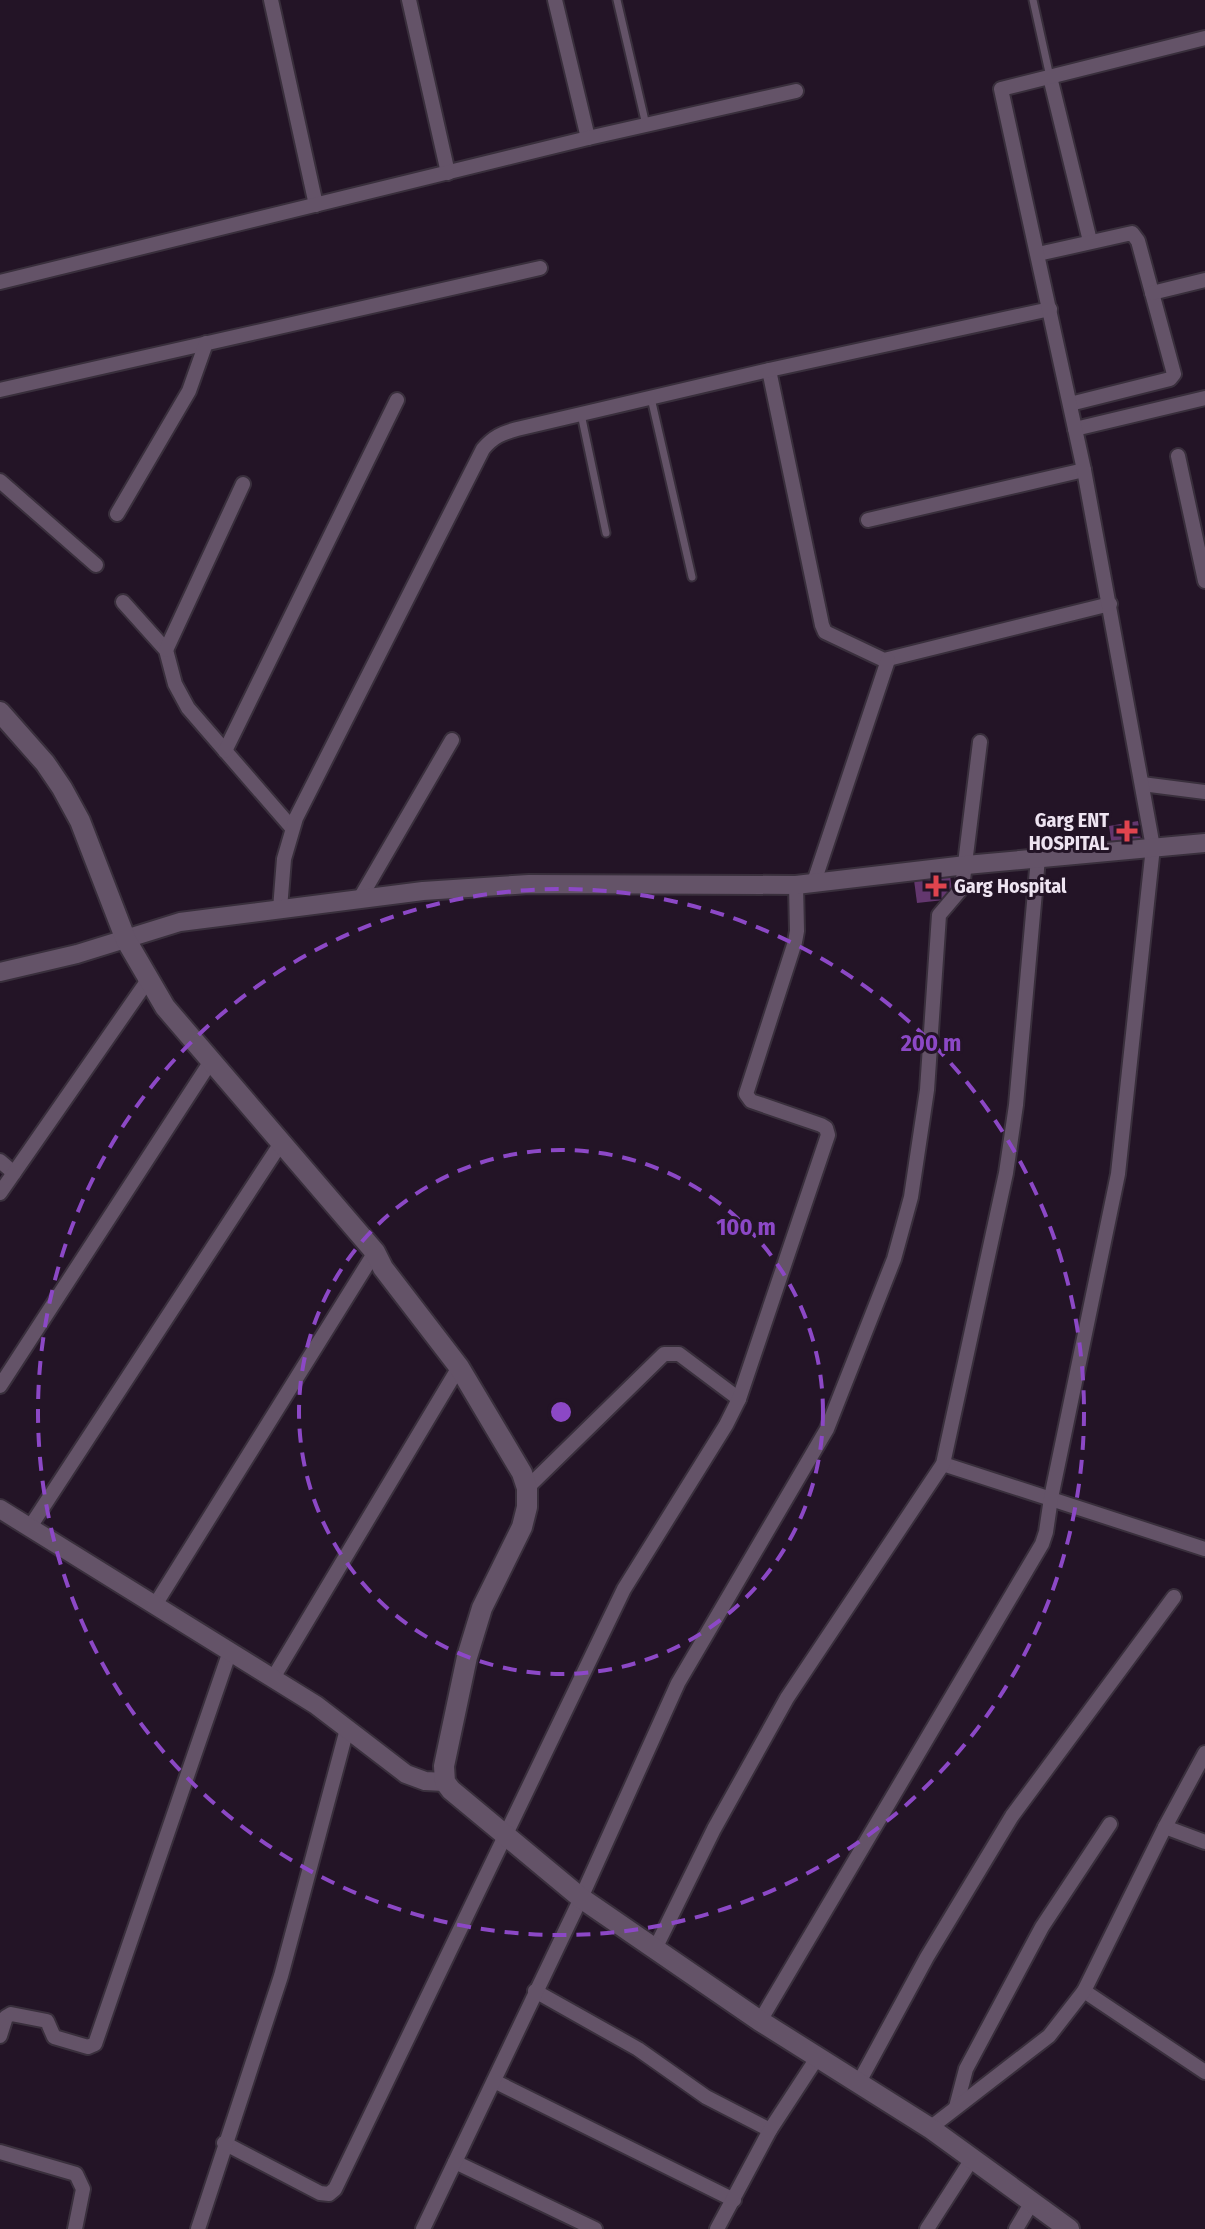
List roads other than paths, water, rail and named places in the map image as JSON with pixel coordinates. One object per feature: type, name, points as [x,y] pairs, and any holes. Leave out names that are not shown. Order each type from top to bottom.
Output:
[{"type":"main road","points":[[0,712],[45,763],[68,799],[80,821],[126,940],[165,1007],[375,1252],[383,1268],[459,1367],[522,1473],[527,1488],[527,1507],[522,1527],[482,1608],[467,1657],[447,1751],[445,1782],[458,1797],[581,1898],[760,2021],[930,2128],[1069,2229]]},
{"type":"street","points":[[271,0],[316,205]]},
{"type":"street","points":[[409,0],[448,173]]},
{"type":"street","points":[[555,0],[588,138]]},
{"type":"street","points":[[760,2021],[1034,1558],[1046,1532],[1118,1174],[1153,847],[1084,470],[1001,89],[1205,38]]},
{"type":"street","points":[[1050,77],[1090,241]]},
{"type":"street","points":[[0,282],[588,138],[796,91]]},
{"type":"street","points":[[1038,254],[1132,233],[1138,241],[1174,374],[1172,378],[1070,404]]},
{"type":"street","points":[[0,390],[540,268]]},
{"type":"street","points":[[1152,293],[1205,280]]},
{"type":"street","points":[[280,909],[284,859],[292,828],[483,449],[501,434],[769,370],[1050,309]]},
{"type":"street","points":[[117,514],[189,391],[206,343]]},
{"type":"street","points":[[769,370],[825,632],[875,658],[888,660],[1110,604]]},
{"type":"street","points":[[1075,429],[1205,398]]},
{"type":"street","points":[[225,751],[397,400]]},
{"type":"street","points":[[1178,456],[1205,581]]},
{"type":"street","points":[[868,520],[1084,470]]},
{"type":"street","points":[[0,481],[96,565]]},
{"type":"street","points":[[166,650],[243,484]]},
{"type":"street","points":[[123,602],[166,650],[181,697],[292,828]]},
{"type":"street","points":[[224,2143],[320,2193],[329,2194],[335,2189],[624,1589],[739,1399],[828,1135],[821,1125],[751,1101],[746,1094],[795,942],[805,884],[888,660]]},
{"type":"street","points":[[359,900],[452,740]]},
{"type":"street","points":[[423,2229],[581,1898],[678,1683],[827,1429],[894,1259],[911,1197],[927,1090],[939,915],[962,888],[980,742]]},
{"type":"street","points":[[1142,784],[1205,792]]},
{"type":"street","points":[[0,972],[126,940],[180,922],[461,888],[529,884],[805,884],[966,865],[1205,843]]},
{"type":"street","points":[[655,1949],[714,1829],[787,1698],[943,1464],[1006,1173],[1016,1105],[1038,858]]},
{"type":"street","points":[[0,1193],[148,980]]},
{"type":"street","points":[[0,1386],[211,1061]]},
{"type":"street","points":[[30,1527],[281,1143]]},
{"type":"street","points":[[0,1161],[14,1173]]},
{"type":"street","points":[[155,1605],[375,1252]]},
{"type":"street","points":[[527,1488],[664,1354],[679,1354],[739,1399]]},
{"type":"street","points":[[273,1678],[459,1367]]},
{"type":"street","points":[[943,1464],[1205,1549]]},
{"type":"street","points":[[0,1509],[316,1705],[406,1774],[425,1781],[445,1782]]},
{"type":"street","points":[[858,2084],[927,1957],[1012,1816],[1174,1597]]},
{"type":"street","points":[[0,2036],[6,2017],[11,2014],[47,2021],[54,2037],[88,2047],[95,2044],[230,1651]]},
{"type":"street","points":[[198,2229],[281,1976],[347,1729]]},
{"type":"street","points":[[930,2128],[1049,2036],[1084,1991],[1205,1753]]},
{"type":"street","points":[[955,2108],[966,2069],[1035,1939],[1110,1824]]},
{"type":"street","points":[[1165,1827],[1205,1842]]},
{"type":"street","points":[[535,1991],[638,2049],[706,2097],[770,2130]]},
{"type":"street","points":[[1084,1991],[1205,2072]]},
{"type":"street","points":[[717,2229],[770,2130],[817,2058]]},
{"type":"street","points":[[494,2081],[734,2200]]},
{"type":"street","points":[[0,2152],[76,2174],[83,2189],[75,2229]]},
{"type":"street","points":[[927,2229],[972,2159]]},
{"type":"street","points":[[455,2162],[595,2229]]},
{"type":"street","points":[[1016,2229],[1032,2202]]},
{"type":"lane","points":[[617,0],[646,125]]},
{"type":"lane","points":[[1033,0],[1050,77]]},
{"type":"lane","points":[[651,398],[692,577]]},
{"type":"lane","points":[[581,414],[606,533]]},
{"type":"place","name":"Garg ENT HOSPITAL","points":[[1127,831]]},
{"type":"place","name":"Garg Hospital","points":[[936,886]]}]
